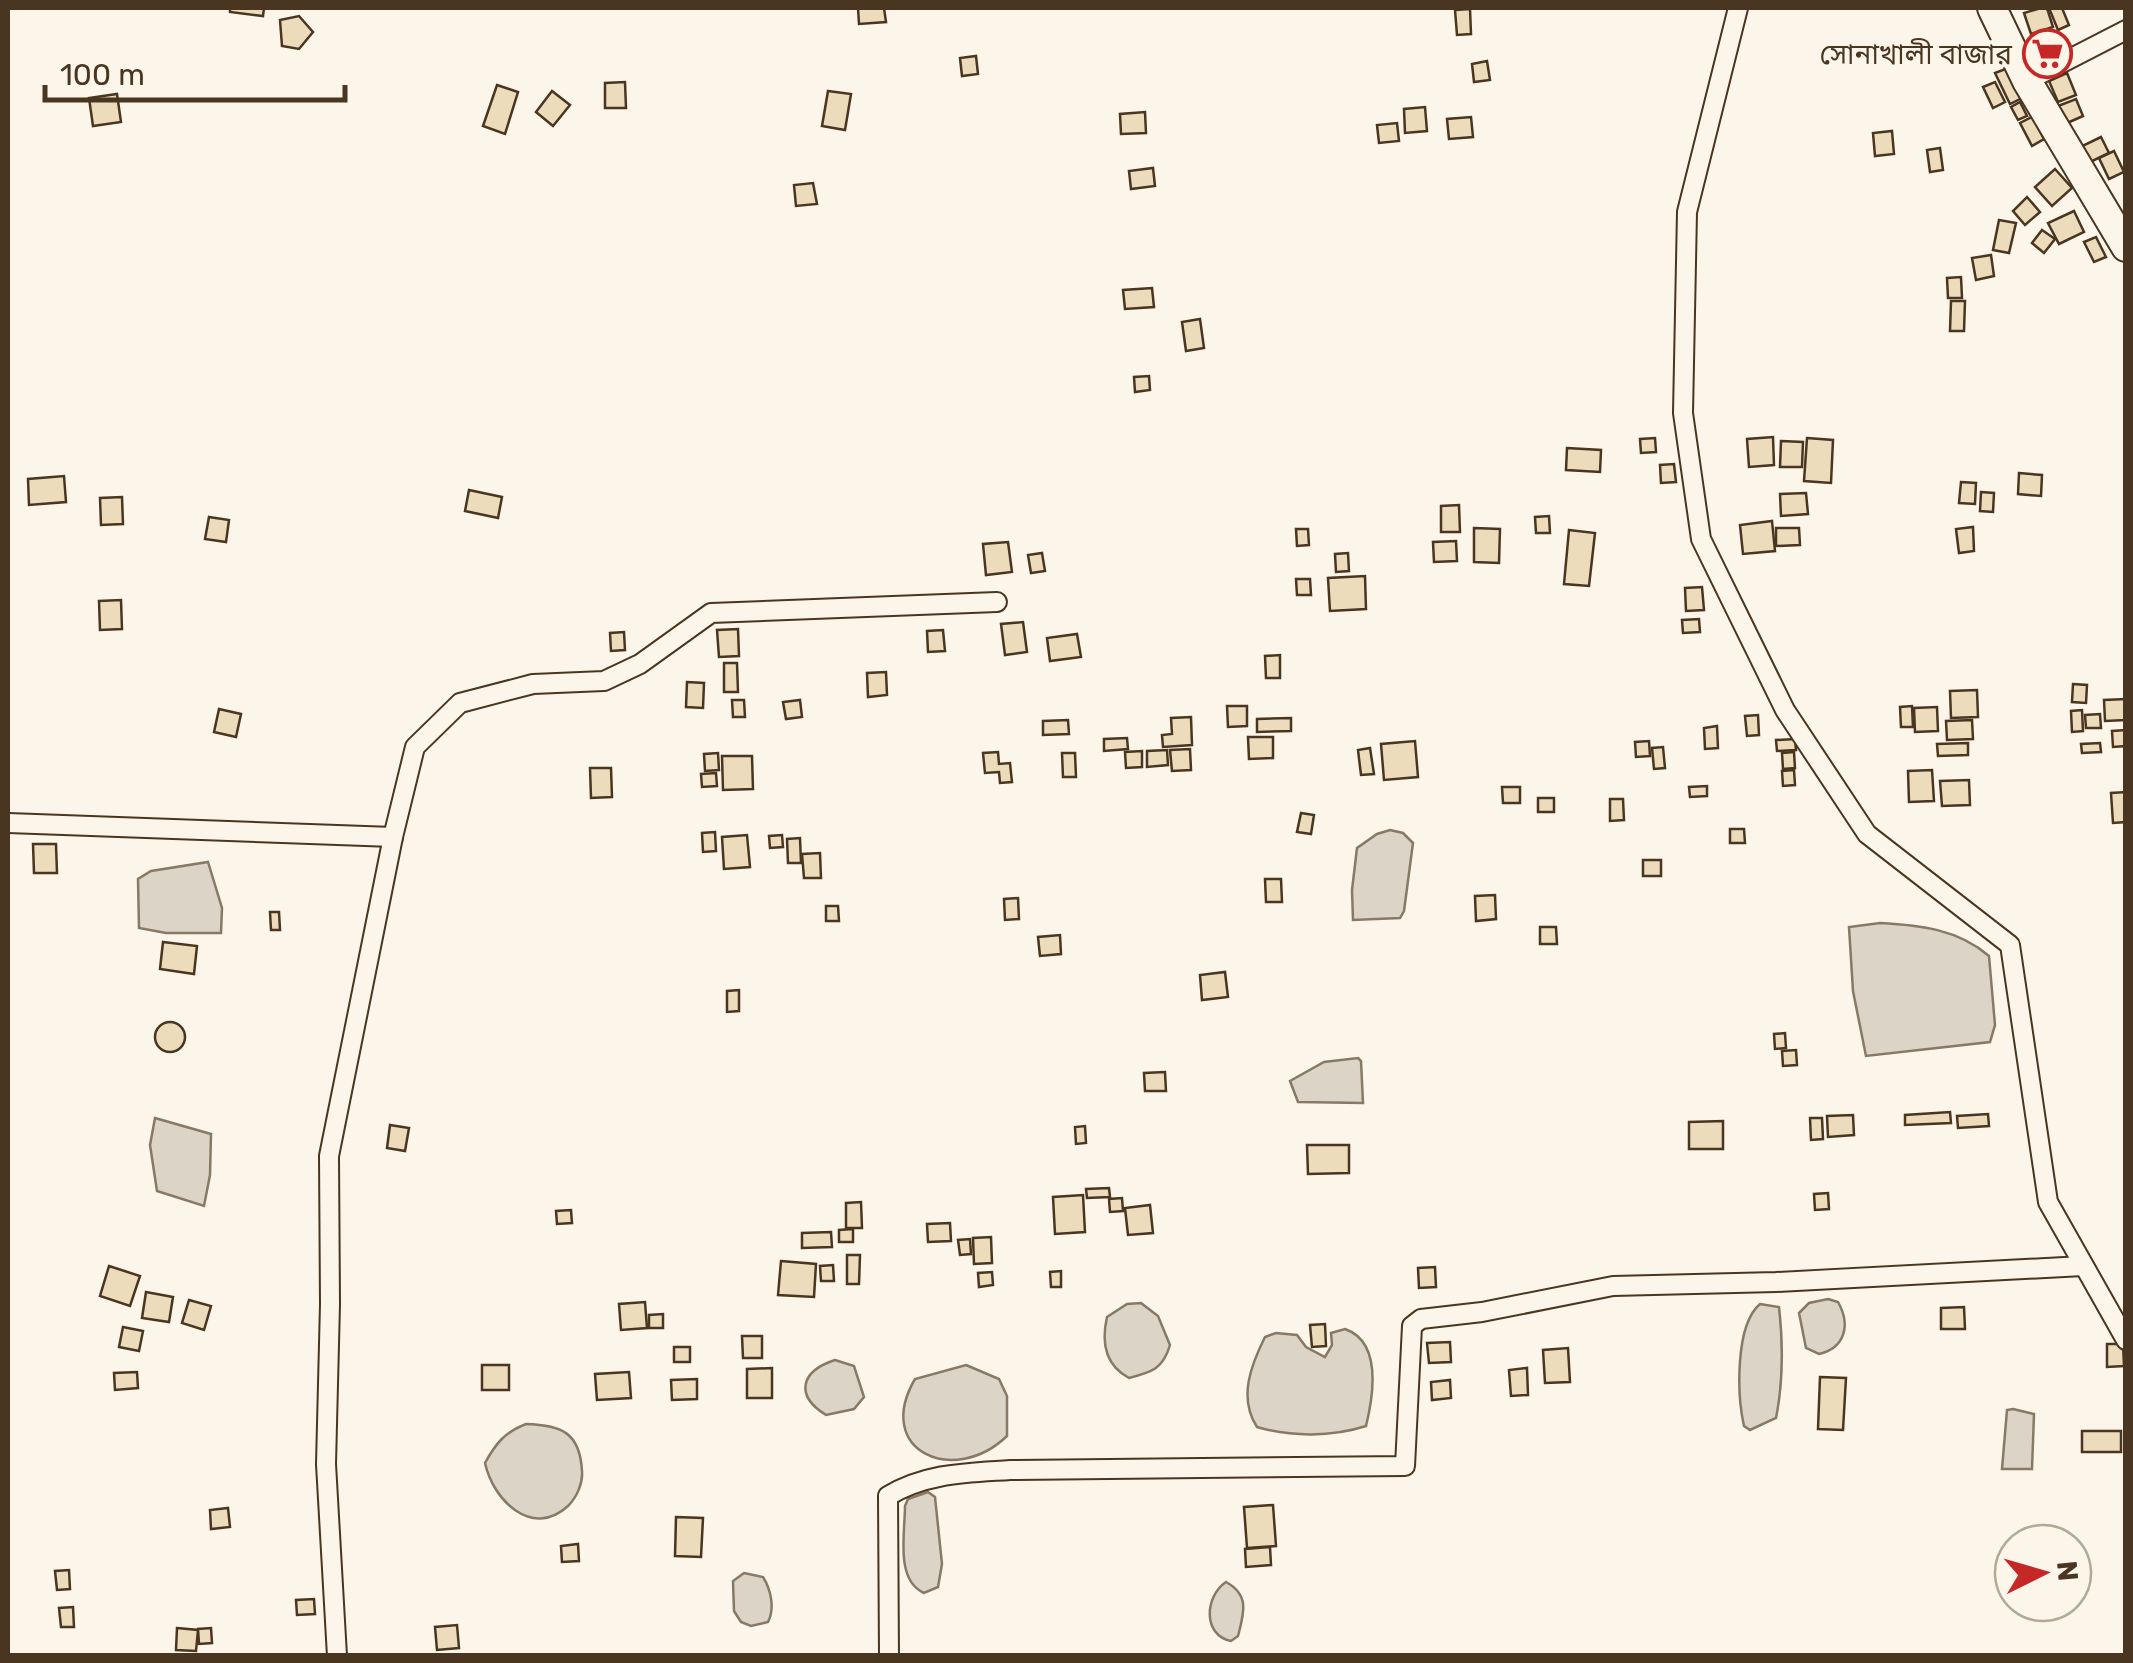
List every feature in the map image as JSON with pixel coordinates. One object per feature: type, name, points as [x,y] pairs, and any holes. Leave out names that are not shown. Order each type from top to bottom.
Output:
[{"type":"main road","points":[[1992,8],[2028,81],[2126,247]]},
{"type":"street","points":[[1738,8],[1687,212],[1683,413],[1701,540],[1785,710],[1867,834],[2010,944],[2048,1202],[2126,1340]]},
{"type":"street","points":[[2028,81],[2126,30]]},
{"type":"street","points":[[337,1656],[326,1464],[329,1156],[393,836],[415,747],[460,703],[533,684],[604,681],[640,664],[712,613],[997,602]]},
{"type":"street","points":[[8,823],[393,836]]},
{"type":"street","points":[[889,1656],[888,1496],[913,1481],[1010,1470],[1405,1466],[1412,1326],[1421,1318],[1482,1312],[1613,1286],[2084,1266]]},
{"type":"shaded area","points":[[1390,830],[1403,833],[1413,843],[1404,911],[1400,918],[1353,920],[1357,848]]},
{"type":"shaded area","points":[[208,862],[222,908],[221,933],[166,933],[139,928],[138,879],[151,871]]},
{"type":"shaded area","points":[[1880,923],[1951,934],[1989,956],[1995,1025],[1990,1042],[1866,1056],[1853,991],[1849,927]]},
{"type":"shaded area","points":[[1358,1058],[1363,1103],[1298,1102],[1290,1081],[1324,1062]]},
{"type":"shaded area","points":[[155,1118],[211,1134],[204,1206],[157,1191],[150,1145]]},
{"type":"shaded area","points":[[1828,1299],[1838,1302],[1845,1327],[1835,1347],[1819,1354],[1806,1348],[1799,1313],[1809,1303]]},
{"type":"shaded area","points":[[1141,1303],[1158,1316],[1170,1345],[1156,1368],[1129,1378],[1110,1360],[1105,1327],[1107,1317],[1127,1304]]},
{"type":"shaded area","points":[[1760,1304],[1779,1307],[1780,1391],[1776,1418],[1750,1430],[1744,1426],[1742,1413],[1740,1361],[1746,1328]]},
{"type":"shaded area","points":[[1345,1329],[1357,1336],[1370,1357],[1373,1384],[1366,1426],[1311,1434],[1257,1427],[1247,1393],[1251,1370],[1265,1337],[1276,1333],[1297,1335],[1306,1347],[1325,1357],[1332,1345],[1331,1333]]},
{"type":"shaded area","points":[[835,1360],[854,1366],[864,1397],[854,1409],[826,1415],[809,1400],[806,1384],[815,1370]]},
{"type":"shaded area","points":[[966,1365],[999,1379],[1007,1396],[1007,1436],[986,1451],[964,1459],[925,1454],[912,1442],[904,1425],[905,1404],[915,1379]]},
{"type":"shaded area","points":[[2007,1410],[2034,1414],[2032,1469],[2002,1469]]},
{"type":"shaded area","points":[[526,1424],[559,1429],[577,1448],[582,1471],[579,1490],[568,1506],[554,1515],[528,1517],[516,1511],[505,1502],[489,1477],[485,1463],[493,1450],[512,1431]]},
{"type":"shaded area","points":[[928,1492],[935,1497],[942,1564],[938,1587],[924,1593],[909,1578],[903,1542],[908,1499]]},
{"type":"shaded area","points":[[744,1573],[763,1577],[766,1582],[772,1605],[768,1622],[751,1626],[741,1622],[734,1611],[733,1581]]},
{"type":"shaded area","points":[[1226,1582],[1239,1593],[1243,1605],[1238,1636],[1231,1641],[1215,1631],[1210,1615],[1214,1596]]},
{"type":"building","points":[[230,8],[264,8],[263,16],[230,12]]},
{"type":"building","points":[[858,8],[884,8],[886,22],[859,24]]},
{"type":"building","points":[[2047,8],[2053,27],[2031,34],[2024,13]]},
{"type":"building","points":[[2049,8],[2062,8],[2069,25],[2058,30]]},
{"type":"building","points":[[1470,9],[1471,34],[1457,35],[1455,10]]},
{"type":"building","points":[[299,16],[313,32],[299,49],[282,46],[280,20]]},
{"type":"building","points":[[2045,44],[2054,64],[2038,71],[2030,50]]},
{"type":"building","points":[[976,56],[978,74],[962,76],[960,58]]},
{"type":"building","points":[[1487,61],[1490,80],[1474,82],[1472,64]]},
{"type":"building","points":[[2008,68],[2022,98],[2010,104],[1995,73]]},
{"type":"building","points":[[2067,73],[2076,95],[2058,102],[2049,81]]},
{"type":"building","points":[[625,82],[626,108],[605,108],[605,83]]},
{"type":"building","points":[[1995,82],[2005,102],[1993,108],[1983,87]]},
{"type":"building","points":[[497,85],[518,92],[505,134],[483,126]]},
{"type":"building","points":[[552,91],[570,105],[553,126],[536,112]]},
{"type":"building","points":[[828,91],[851,94],[845,130],[822,126]]},
{"type":"building","points":[[117,94],[121,122],[93,126],[89,98]]},
{"type":"building","points":[[2076,99],[2083,116],[2065,124],[2058,106]]},
{"type":"building","points":[[2020,102],[2027,116],[2018,120],[2011,107]]},
{"type":"building","points":[[1425,107],[1427,131],[1405,133],[1404,109]]},
{"type":"building","points":[[1145,112],[1146,133],[1121,134],[1120,114]]},
{"type":"building","points":[[1471,117],[1473,137],[1449,139],[1447,119]]},
{"type":"building","points":[[2032,117],[2044,139],[2032,146],[2020,123]]},
{"type":"building","points":[[1397,123],[1399,141],[1379,143],[1377,125]]},
{"type":"building","points":[[1892,131],[1894,154],[1875,156],[1873,133]]},
{"type":"building","points":[[2101,137],[2109,153],[2084,165],[2076,149]]},
{"type":"building","points":[[1940,148],[1943,170],[1930,172],[1927,150]]},
{"type":"building","points":[[2114,151],[2124,172],[2109,179],[2099,158]]},
{"type":"building","points":[[1153,168],[1155,186],[1131,189],[1129,171]]},
{"type":"building","points":[[2055,169],[2072,188],[2052,206],[2035,187]]},
{"type":"building","points":[[813,183],[817,204],[796,206],[794,185]]},
{"type":"building","points":[[2027,197],[2040,212],[2025,225],[2013,211]]},
{"type":"building","points":[[2074,211],[2084,232],[2059,244],[2048,223]]},
{"type":"building","points":[[1999,220],[2016,223],[2009,253],[1993,250]]},
{"type":"building","points":[[2042,230],[2055,239],[2044,253],[2032,243]]},
{"type":"building","points":[[2096,237],[2106,257],[2094,262],[2084,242]]},
{"type":"building","points":[[1991,255],[1994,276],[1976,280],[1972,258]]},
{"type":"building","points":[[1961,277],[1962,298],[1948,298],[1947,278]]},
{"type":"building","points":[[1152,288],[1154,307],[1125,309],[1123,290]]},
{"type":"building","points":[[1951,301],[1965,301],[1964,331],[1950,331]]},
{"type":"building","points":[[1200,319],[1204,348],[1186,351],[1182,322]]},
{"type":"building","points":[[1149,376],[1150,390],[1135,392],[1134,377]]},
{"type":"building","points":[[1773,437],[1774,465],[1749,467],[1747,439]]},
{"type":"building","points":[[1655,438],[1656,452],[1641,453],[1640,439]]},
{"type":"building","points":[[1807,438],[1833,440],[1831,483],[1804,481]]},
{"type":"building","points":[[1781,441],[1803,442],[1802,467],[1780,467]]},
{"type":"building","points":[[1567,448],[1601,450],[1600,472],[1566,470]]},
{"type":"building","points":[[1674,464],[1676,482],[1661,483],[1660,465]]},
{"type":"building","points":[[2019,473],[2042,475],[2041,496],[2018,494]]},
{"type":"building","points":[[64,476],[66,502],[29,505],[28,479]]},
{"type":"building","points":[[1961,482],[1976,483],[1975,504],[1959,503]]},
{"type":"building","points":[[469,490],[502,497],[498,518],[465,511]]},
{"type":"building","points":[[1981,492],[1994,493],[1993,512],[1980,511]]},
{"type":"building","points":[[1806,493],[1808,514],[1781,516],[1780,494]]},
{"type":"building","points":[[122,497],[123,524],[101,525],[100,498]]},
{"type":"building","points":[[1459,505],[1460,532],[1441,532],[1441,506]]},
{"type":"building","points":[[1549,516],[1550,533],[1536,533],[1535,517]]},
{"type":"building","points":[[209,517],[229,520],[226,542],[205,539]]},
{"type":"building","points":[[1772,521],[1775,551],[1743,554],[1740,525]]},
{"type":"building","points":[[1973,527],[1974,551],[1959,553],[1956,529]]},
{"type":"building","points":[[1474,528],[1500,529],[1499,563],[1474,562]]},
{"type":"building","points":[[1776,528],[1799,528],[1800,545],[1776,546]]},
{"type":"building","points":[[1296,529],[1308,529],[1309,545],[1297,546]]},
{"type":"building","points":[[1569,530],[1595,533],[1589,586],[1564,584]]},
{"type":"building","points":[[1456,541],[1457,561],[1434,562],[1433,542]]},
{"type":"building","points":[[1008,542],[1012,572],[986,575],[983,544]]},
{"type":"building","points":[[1042,553],[1045,571],[1031,573],[1028,555]]},
{"type":"building","points":[[1348,553],[1349,571],[1336,572],[1335,554]]},
{"type":"building","points":[[1365,576],[1366,609],[1330,611],[1328,578]]},
{"type":"building","points":[[1296,579],[1310,579],[1311,595],[1297,595]]},
{"type":"building","points":[[1702,587],[1704,610],[1686,611],[1685,588]]},
{"type":"building","points":[[121,600],[122,629],[100,630],[99,601]]},
{"type":"building","points":[[1699,619],[1700,632],[1683,633],[1682,620]]},
{"type":"building","points":[[1023,622],[1027,652],[1005,655],[1001,624]]},
{"type":"building","points":[[738,629],[739,656],[719,657],[717,630]]},
{"type":"building","points":[[943,630],[945,651],[928,652],[927,631]]},
{"type":"building","points":[[624,632],[625,650],[611,651],[610,633]]},
{"type":"building","points":[[1077,634],[1081,657],[1050,661],[1047,638]]},
{"type":"building","points":[[1280,655],[1280,678],[1266,678],[1265,656]]},
{"type":"building","points":[[724,663],[737,663],[738,692],[724,692]]},
{"type":"building","points":[[886,672],[887,695],[868,697],[867,673]]},
{"type":"building","points":[[687,682],[704,683],[703,708],[686,707]]},
{"type":"building","points":[[2073,684],[2087,685],[2086,703],[2072,702]]},
{"type":"building","points":[[1977,690],[1978,717],[1951,718],[1950,691]]},
{"type":"building","points":[[2126,699],[2126,720],[2105,721],[2104,700]]},
{"type":"building","points":[[732,700],[744,700],[745,717],[733,717]]},
{"type":"building","points":[[800,700],[802,717],[786,719],[783,702]]},
{"type":"building","points":[[1227,706],[1247,706],[1247,726],[1228,727]]},
{"type":"building","points":[[1912,706],[1913,727],[1901,727],[1900,707]]},
{"type":"building","points":[[1937,707],[1938,731],[1915,732],[1914,708]]},
{"type":"building","points":[[219,709],[241,714],[236,737],[214,732]]},
{"type":"building","points":[[2082,710],[2083,731],[2072,732],[2071,711]]},
{"type":"building","points":[[2100,714],[2101,728],[2086,728],[2085,715]]},
{"type":"building","points":[[1758,715],[1759,735],[1747,736],[1745,716]]},
{"type":"building","points":[[1191,717],[1192,745],[1163,747],[1162,735],[1172,734],[1171,718]]},
{"type":"building","points":[[1291,718],[1291,731],[1257,732],[1257,719]]},
{"type":"building","points":[[1068,720],[1069,734],[1043,735],[1043,721]]},
{"type":"building","points":[[1972,720],[1973,739],[1947,740],[1946,721]]},
{"type":"building","points":[[1717,726],[1718,748],[1705,749],[1704,728]]},
{"type":"building","points":[[2126,730],[2126,746],[2113,747],[2112,731]]},
{"type":"building","points":[[1248,737],[1273,737],[1273,758],[1249,759]]},
{"type":"building","points":[[1127,738],[1128,749],[1104,751],[1104,739]]},
{"type":"building","points":[[1795,739],[1796,750],[1777,751],[1776,740]]},
{"type":"building","points":[[1415,741],[1418,777],[1384,780],[1381,744]]},
{"type":"building","points":[[1649,741],[1650,756],[1636,757],[1635,742]]},
{"type":"building","points":[[1968,743],[1968,755],[1938,756],[1937,744]]},
{"type":"building","points":[[2100,743],[2101,752],[2082,753],[2081,744]]},
{"type":"building","points":[[1663,747],[1665,768],[1654,769],[1652,748]]},
{"type":"building","points":[[1370,748],[1374,774],[1361,775],[1358,750]]},
{"type":"building","points":[[1190,749],[1191,770],[1172,771],[1170,750]]},
{"type":"building","points":[[1167,750],[1168,765],[1147,767],[1147,751]]},
{"type":"building","points":[[1142,751],[1142,767],[1126,768],[1125,752]]},
{"type":"building","points":[[998,752],[999,764],[1010,763],[1012,782],[1000,783],[999,772],[985,773],[983,753]]},
{"type":"building","points":[[1794,752],[1795,768],[1783,769],[1782,753]]},
{"type":"building","points":[[718,753],[719,770],[705,771],[704,754]]},
{"type":"building","points":[[1062,753],[1075,753],[1076,777],[1063,777]]},
{"type":"building","points":[[722,756],[752,756],[753,789],[723,790]]},
{"type":"building","points":[[590,768],[611,768],[612,797],[591,798]]},
{"type":"building","points":[[1794,770],[1795,785],[1783,786],[1782,771]]},
{"type":"building","points":[[1932,770],[1934,801],[1909,802],[1908,771]]},
{"type":"building","points":[[716,773],[717,786],[702,787],[701,774]]},
{"type":"building","points":[[1969,780],[1970,805],[1942,806],[1940,781]]},
{"type":"building","points":[[1707,786],[1707,796],[1690,797],[1689,787]]},
{"type":"building","points":[[1502,787],[1520,787],[1520,803],[1503,803]]},
{"type":"building","points":[[2126,792],[2126,822],[2113,823],[2111,793]]},
{"type":"building","points":[[1538,798],[1554,798],[1554,812],[1538,812]]},
{"type":"building","points":[[1610,799],[1623,799],[1624,820],[1610,821]]},
{"type":"building","points":[[1301,813],[1314,815],[1311,834],[1297,832]]},
{"type":"building","points":[[1730,829],[1744,829],[1745,843],[1730,843]]},
{"type":"building","points":[[715,832],[716,851],[703,852],[702,833]]},
{"type":"building","points":[[747,835],[750,867],[724,869],[722,837]]},
{"type":"building","points":[[782,835],[783,847],[770,848],[769,836]]},
{"type":"building","points":[[800,838],[801,863],[788,863],[787,839]]},
{"type":"building","points":[[33,844],[56,844],[57,873],[34,873]]},
{"type":"building","points":[[820,853],[821,878],[804,878],[802,854]]},
{"type":"building","points":[[1643,860],[1661,860],[1661,876],[1643,876]]},
{"type":"building","points":[[1265,879],[1281,879],[1282,902],[1266,902]]},
{"type":"building","points":[[1495,895],[1496,919],[1476,921],[1475,896]]},
{"type":"building","points":[[1018,898],[1019,919],[1005,920],[1004,899]]},
{"type":"building","points":[[826,906],[838,906],[839,921],[826,921]]},
{"type":"building","points":[[270,912],[279,912],[280,930],[271,930]]},
{"type":"building","points":[[1540,927],[1556,927],[1557,944],[1540,944]]},
{"type":"building","points":[[1060,935],[1061,954],[1040,956],[1038,937]]},
{"type":"building","points":[[163,942],[197,946],[194,974],[160,969]]},
{"type":"building","points":[[1225,972],[1228,997],[1202,1000],[1200,975]]},
{"type":"building","points":[[739,990],[739,1011],[727,1012],[727,991]]},
{"type":"building","points":[[170,1022],[184,1031],[185,1037],[176,1051],[170,1052],[156,1043],[155,1037],[164,1023]]},
{"type":"building","points":[[1785,1033],[1786,1048],[1775,1049],[1774,1034]]},
{"type":"building","points":[[1796,1050],[1797,1065],[1783,1066],[1782,1051]]},
{"type":"building","points":[[1165,1072],[1166,1091],[1145,1091],[1144,1073]]},
{"type":"building","points":[[1950,1112],[1951,1123],[1905,1125],[1905,1115]]},
{"type":"building","points":[[1988,1114],[1989,1126],[1958,1128],[1957,1116]]},
{"type":"building","points":[[1853,1115],[1854,1135],[1828,1137],[1827,1116]]},
{"type":"building","points":[[1810,1118],[1822,1118],[1823,1139],[1811,1140]]},
{"type":"building","points":[[1723,1121],[1723,1149],[1689,1149],[1689,1122]]},
{"type":"building","points":[[390,1125],[409,1128],[405,1151],[387,1148]]},
{"type":"building","points":[[1085,1126],[1086,1143],[1076,1144],[1075,1127]]},
{"type":"building","points":[[1307,1145],[1349,1145],[1349,1173],[1308,1174]]},
{"type":"building","points":[[1109,1188],[1110,1197],[1087,1198],[1086,1189]]},
{"type":"building","points":[[1828,1193],[1829,1209],[1815,1210],[1814,1194]]},
{"type":"building","points":[[1083,1195],[1085,1232],[1055,1234],[1053,1197]]},
{"type":"building","points":[[1122,1198],[1123,1211],[1110,1212],[1109,1199]]},
{"type":"building","points":[[861,1202],[862,1228],[846,1228],[846,1203]]},
{"type":"building","points":[[1150,1205],[1153,1233],[1128,1235],[1125,1208]]},
{"type":"building","points":[[571,1210],[572,1223],[557,1224],[556,1211]]},
{"type":"building","points":[[950,1223],[951,1241],[928,1242],[927,1224]]},
{"type":"building","points":[[853,1229],[853,1242],[839,1242],[839,1230]]},
{"type":"building","points":[[831,1232],[832,1247],[802,1248],[802,1233]]},
{"type":"building","points":[[991,1237],[992,1263],[974,1264],[973,1238]]},
{"type":"building","points":[[970,1239],[971,1254],[960,1255],[958,1240]]},
{"type":"building","points":[[847,1255],[860,1255],[859,1284],[847,1284]]},
{"type":"building","points":[[781,1261],[816,1264],[814,1297],[778,1295]]},
{"type":"building","points":[[833,1265],[834,1281],[821,1281],[820,1266]]},
{"type":"building","points":[[109,1266],[140,1276],[130,1306],[100,1296]]},
{"type":"building","points":[[1435,1267],[1436,1287],[1419,1288],[1418,1268]]},
{"type":"building","points":[[1061,1271],[1061,1287],[1051,1287],[1050,1272]]},
{"type":"building","points":[[992,1272],[993,1285],[979,1287],[978,1273]]},
{"type":"building","points":[[146,1292],[173,1297],[169,1322],[142,1318]]},
{"type":"building","points":[[189,1300],[211,1306],[204,1330],[182,1323]]},
{"type":"building","points":[[645,1302],[647,1328],[621,1330],[619,1304]]},
{"type":"building","points":[[1964,1307],[1965,1329],[1941,1329],[1941,1308]]},
{"type":"building","points":[[663,1314],[663,1328],[649,1328],[649,1315]]},
{"type":"building","points":[[1325,1324],[1326,1346],[1312,1347],[1310,1325]]},
{"type":"building","points":[[123,1327],[143,1331],[139,1351],[119,1347]]},
{"type":"building","points":[[742,1336],[762,1336],[762,1358],[743,1358]]},
{"type":"building","points":[[1450,1342],[1451,1362],[1429,1363],[1427,1343]]},
{"type":"building","points":[[2107,1344],[2123,1344],[2124,1366],[2107,1367]]},
{"type":"building","points":[[674,1347],[690,1347],[690,1362],[674,1362]]},
{"type":"building","points":[[1568,1348],[1570,1382],[1545,1383],[1543,1350]]},
{"type":"building","points":[[482,1365],[509,1365],[509,1390],[482,1390]]},
{"type":"building","points":[[772,1368],[772,1398],[747,1398],[747,1369]]},
{"type":"building","points":[[1527,1368],[1528,1395],[1511,1396],[1509,1370]]},
{"type":"building","points":[[137,1372],[138,1388],[115,1390],[114,1373]]},
{"type":"building","points":[[629,1372],[631,1398],[597,1400],[595,1374]]},
{"type":"building","points":[[1820,1377],[1846,1378],[1843,1430],[1818,1429]]},
{"type":"building","points":[[697,1379],[697,1399],[672,1400],[671,1380]]},
{"type":"building","points":[[1450,1380],[1451,1398],[1432,1400],[1431,1382]]},
{"type":"building","points":[[2082,1431],[2121,1431],[2121,1452],[2082,1452]]},
{"type":"building","points":[[1273,1505],[1276,1546],[1247,1548],[1244,1507]]},
{"type":"building","points":[[228,1508],[230,1527],[211,1529],[210,1510]]},
{"type":"building","points":[[676,1517],[703,1518],[701,1557],[675,1556]]},
{"type":"building","points":[[578,1544],[579,1561],[562,1562],[561,1546]]},
{"type":"building","points":[[1270,1547],[1271,1565],[1246,1567],[1245,1549]]},
{"type":"building","points":[[69,1570],[70,1589],[57,1590],[55,1571]]},
{"type":"building","points":[[314,1599],[315,1614],[297,1615],[296,1600]]},
{"type":"building","points":[[73,1607],[74,1627],[61,1627],[59,1608]]},
{"type":"building","points":[[457,1625],[459,1648],[437,1650],[435,1627]]},
{"type":"building","points":[[177,1628],[198,1630],[196,1651],[176,1650]]},
{"type":"building","points":[[211,1628],[212,1643],[199,1644],[198,1629]]},
{"type":"place","name":"সোনাখালী বাজার","points":[[2047,54]]}]
